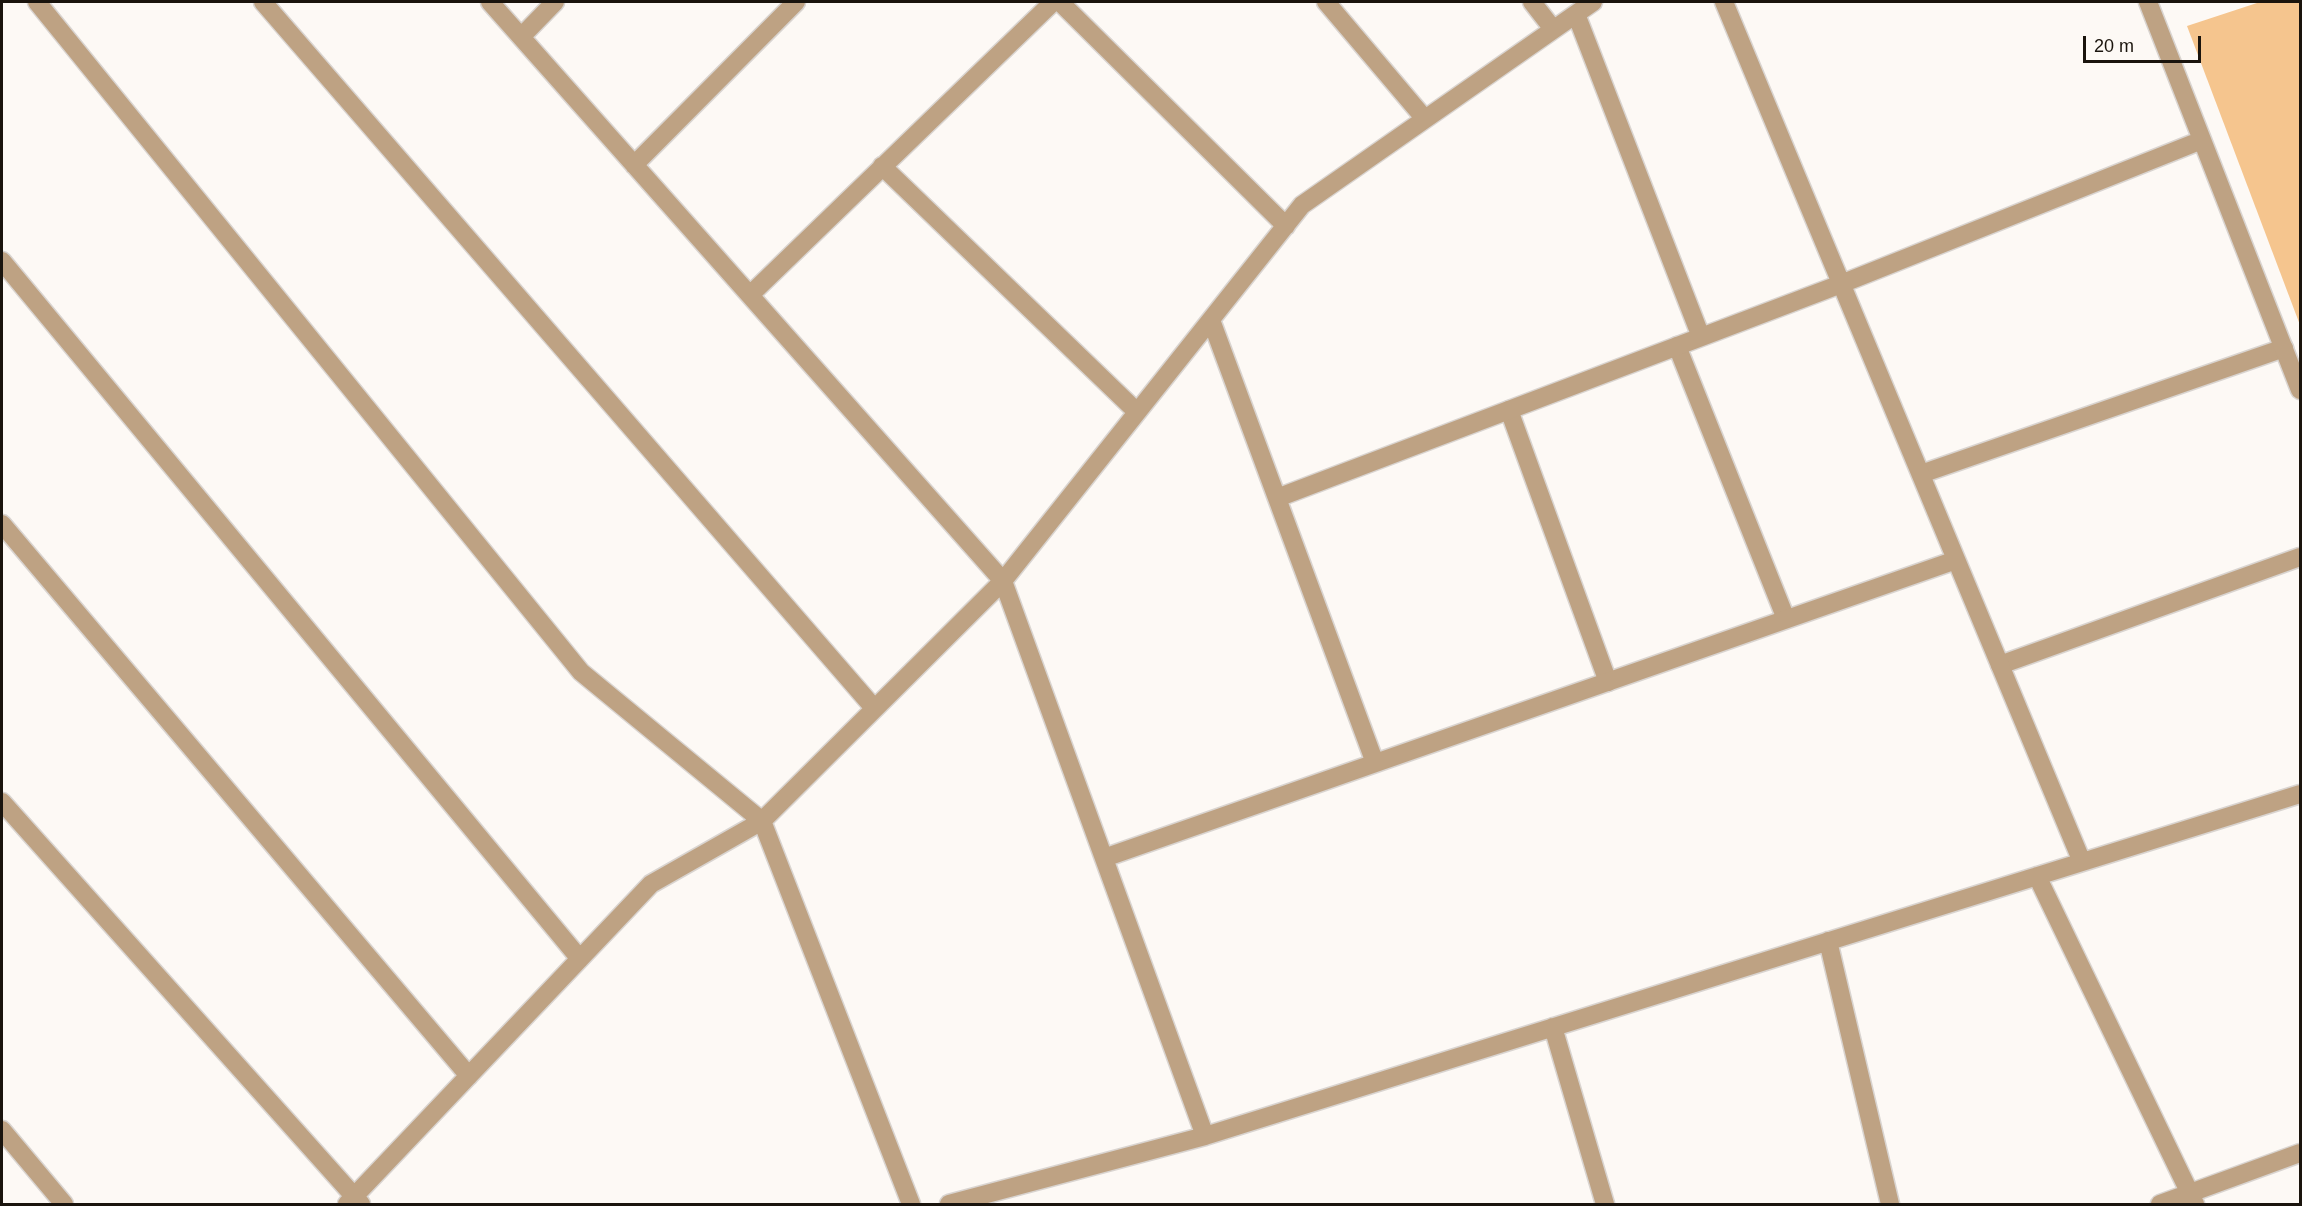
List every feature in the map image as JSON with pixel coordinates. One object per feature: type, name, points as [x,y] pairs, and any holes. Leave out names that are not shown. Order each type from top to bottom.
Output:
[{"type":"street","points":[[37,2],[581,672],[762,820],[910,1204]]},
{"type":"street","points":[[263,2],[874,708]]},
{"type":"street","points":[[490,2],[1003,580],[1205,1136]]},
{"type":"street","points":[[521,37],[555,2]]},
{"type":"street","points":[[634,165],[796,2]]},
{"type":"street","points":[[750,295],[1053,2]]},
{"type":"street","points":[[1060,2],[1286,226]]},
{"type":"street","points":[[1326,2],[1425,119]]},
{"type":"street","points":[[1532,2],[1553,29]]},
{"type":"street","points":[[2,801],[354,1202],[469,1076],[651,885],[762,820],[1003,580],[1302,205],[1593,2]]},
{"type":"street","points":[[1724,2],[2082,862]]},
{"type":"street","points":[[2148,2],[2301,390]]},
{"type":"street","points":[[1575,14],[1701,337]]},
{"type":"street","points":[[1277,498],[1841,284],[2202,140]]},
{"type":"street","points":[[882,166],[1137,412]]},
{"type":"street","points":[[2,261],[580,959]]},
{"type":"street","points":[[1211,320],[1375,763]]},
{"type":"street","points":[[1677,346],[1786,619]]},
{"type":"street","points":[[1921,474],[2284,348]]},
{"type":"street","points":[[1509,410],[1608,682]]},
{"type":"street","points":[[2,524],[469,1076]]},
{"type":"street","points":[[2000,665],[2301,557]]},
{"type":"street","points":[[1104,858],[1956,560]]},
{"type":"street","points":[[949,1204],[1205,1136],[2301,794]]},
{"type":"street","points":[[2037,876],[2192,1199]]},
{"type":"street","points":[[1828,941],[1890,1204]]},
{"type":"street","points":[[1553,1027],[1605,1204]]},
{"type":"street","points":[[2,1130],[64,1204]]},
{"type":"street","points":[[2160,1204],[2192,1199],[2301,1153]]},
{"type":"shaded area","points":[[2260,2],[2300,2],[2300,325],[2187,26]]}]
